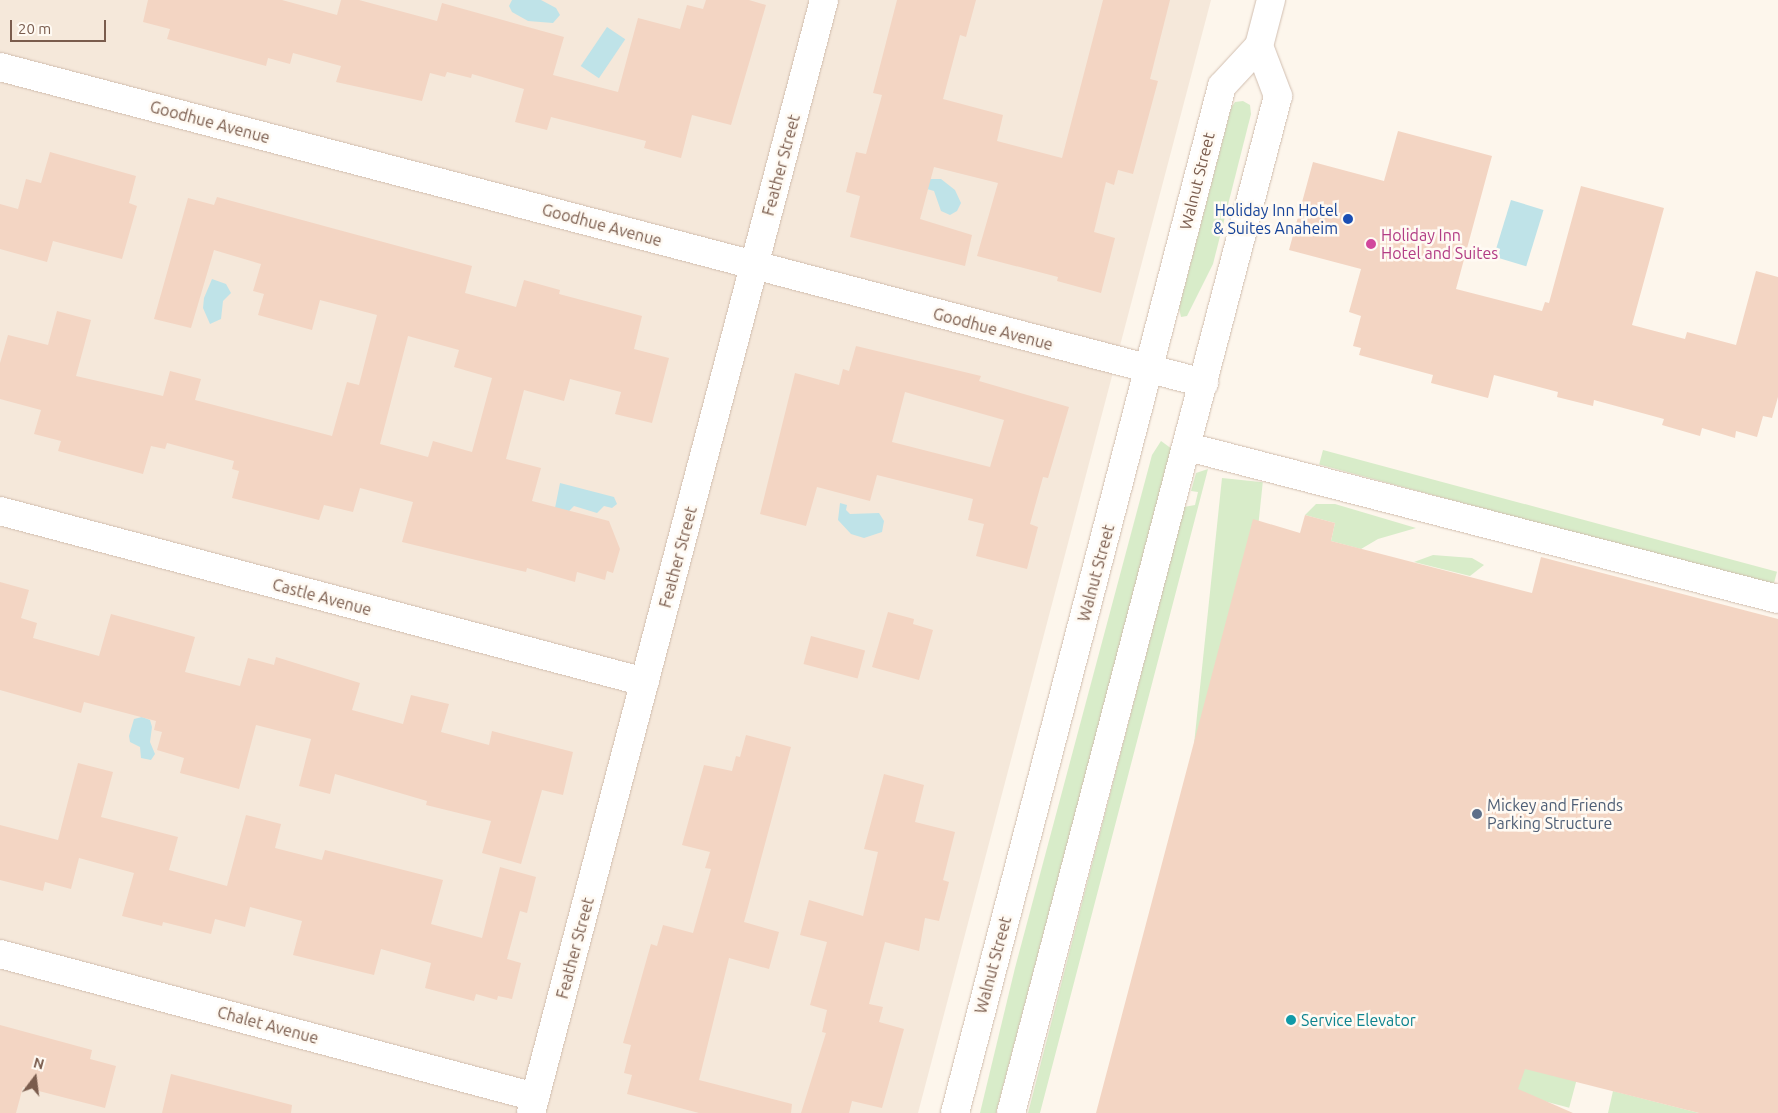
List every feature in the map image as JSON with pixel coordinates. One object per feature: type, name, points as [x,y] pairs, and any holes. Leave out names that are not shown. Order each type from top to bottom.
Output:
[{"type":"street","name":"Feather Street","points":[[533,1105],[824,0]]},
{"type":"street","name":"Walnut Street","points":[[955,1113],[1222,86],[1259,46],[1272,0]]},
{"type":"street","points":[[1010,1113],[1188,447],[1278,96],[1259,46]]},
{"type":"street","name":"Goodhue Avenue","points":[[0,67],[1204,383]]},
{"type":"street","points":[[1188,447],[1778,599]]},
{"type":"street","name":"Castle Avenue","points":[[0,511],[645,682]]},
{"type":"street","name":"Chalet Avenue","points":[[0,954],[533,1105]]},
{"type":"shaded area","points":[[0,0],[1211,0],[918,1113],[0,1113]]},
{"type":"green space","points":[[1243,101],[1250,105],[1251,114],[1213,264],[1187,316],[1181,317],[1179,308],[1231,108],[1235,102]]},
{"type":"green space","points":[[1161,441],[1172,449],[996,1113],[980,1113],[1015,968],[1152,455]]},
{"type":"green space","points":[[1323,450],[1777,572],[1773,586],[1319,464]]},
{"type":"green space","points":[[1208,469],[1040,1113],[1028,1113],[1184,507],[1195,505],[1198,492],[1191,491],[1196,473]]},
{"type":"green space","points":[[1222,478],[1263,482],[1196,1113],[1155,1113]]},
{"type":"green space","points":[[1316,504],[1335,504],[1416,528],[1378,539],[1361,549],[1331,541],[1335,523],[1305,515]]},
{"type":"green space","points":[[1433,555],[1472,558],[1484,565],[1470,576],[1414,562]]},
{"type":"green space","points":[[1305,1008],[1576,1081],[1569,1108],[1298,1035]]},
{"type":"green space","points":[[1613,1091],[1699,1113],[1608,1113]]},
{"type":"water","points":[[512,0],[541,0],[556,8],[560,15],[553,23],[528,21],[512,12],[509,6]]},
{"type":"water","points":[[607,27],[625,39],[599,78],[581,66]]},
{"type":"water","points":[[930,179],[941,179],[955,190],[961,203],[957,211],[950,215],[941,211],[934,191],[927,189]]},
{"type":"water","points":[[1511,200],[1544,210],[1526,266],[1494,256]]},
{"type":"water","points":[[212,279],[226,284],[231,293],[223,301],[221,319],[210,324],[203,308],[204,298]]},
{"type":"water","points":[[560,483],[614,497],[617,504],[612,508],[604,506],[597,513],[574,506],[569,511],[555,508]]},
{"type":"water","points":[[840,503],[847,505],[846,510],[850,514],[879,513],[884,521],[882,532],[864,538],[851,534],[838,520]]},
{"type":"water","points":[[142,717],[150,720],[152,727],[150,742],[155,754],[151,760],[141,758],[140,747],[130,742],[129,736],[134,719]]},
{"type":"building","points":[[148,0],[282,0],[337,15],[341,0],[359,0],[437,21],[442,3],[564,37],[553,75],[618,92],[638,18],[680,29],[687,5],[703,9],[706,0],[749,0],[766,5],[731,125],[692,115],[681,158],[644,148],[646,141],[551,117],[547,130],[515,122],[524,89],[472,74],[471,78],[447,72],[445,77],[430,73],[422,101],[336,82],[341,66],[293,53],[290,64],[268,58],[266,66],[167,39],[170,29],[143,22]]},
{"type":"building","points":[[897,0],[976,0],[966,37],[960,35],[943,99],[1003,115],[997,141],[1062,158],[1103,0],[1170,0],[1150,79],[1158,81],[1133,174],[1118,170],[1114,185],[1106,182],[1094,232],[1115,238],[1101,293],[1057,281],[1058,277],[977,256],[998,183],[934,167],[920,219],[972,235],[965,266],[850,237],[860,196],[846,192],[856,152],[866,154],[882,95],[873,93]]},
{"type":"building","points":[[1398,131],[1492,156],[1456,289],[1542,311],[1545,302],[1549,303],[1581,186],[1664,208],[1632,325],[1685,339],[1687,332],[1736,345],[1756,271],[1778,277],[1778,397],[1772,418],[1763,416],[1757,437],[1736,431],[1735,438],[1702,428],[1700,436],[1662,425],[1664,419],[1594,400],[1593,406],[1557,397],[1558,392],[1494,375],[1488,398],[1431,383],[1433,375],[1359,355],[1361,348],[1353,346],[1361,316],[1349,312],[1361,269],[1289,250],[1313,162],[1384,181]]},
{"type":"building","points":[[50,152],[136,176],[129,203],[137,206],[122,259],[53,241],[47,262],[0,249],[0,204],[18,209],[26,179],[41,183]]},
{"type":"building","points":[[217,197],[472,266],[465,293],[516,307],[524,280],[560,290],[559,294],[642,316],[634,349],[669,358],[652,423],[615,414],[621,392],[570,379],[564,401],[524,390],[506,459],[541,468],[532,501],[609,521],[620,549],[613,573],[607,571],[605,580],[577,572],[575,582],[527,568],[526,572],[402,542],[413,502],[360,488],[353,512],[324,505],[319,520],[232,498],[239,471],[232,469],[234,461],[167,443],[165,449],[151,446],[143,474],[58,451],[61,441],[34,434],[41,410],[0,399],[0,363],[8,335],[48,345],[57,311],[91,320],[76,376],[163,396],[170,371],[201,379],[195,400],[332,436],[347,382],[359,385],[377,315],[320,300],[312,330],[258,315],[264,294],[253,291],[261,264],[214,250],[191,328],[154,319],[188,198],[214,205]],"holes":[[[408,336],[459,350],[454,367],[492,378],[472,452],[433,441],[428,457],[380,444]]]},
{"type":"building","points":[[856,346],[981,376],[979,381],[1069,407],[1048,478],[1043,477],[1030,524],[1038,527],[1027,569],[976,556],[984,524],[968,520],[973,499],[877,475],[870,501],[817,487],[806,526],[760,514],[795,373],[839,385],[843,369],[849,371]],"holes":[[[905,392],[1004,420],[990,467],[892,442]]]},
{"type":"building","name":"Mickey and Friends Parking Structure","points":[[1305,515],[1335,523],[1331,541],[1532,593],[1541,557],[1778,619],[1778,1113],[1699,1113],[1525,1069],[1518,1089],[1573,1113],[1096,1113],[1253,519],[1300,533]]},
{"type":"building","points":[[0,582],[29,590],[21,618],[37,623],[33,638],[99,656],[111,614],[195,637],[185,672],[240,686],[248,658],[274,665],[276,657],[360,683],[352,710],[403,724],[411,695],[449,704],[441,732],[489,745],[492,731],[573,752],[563,795],[542,790],[521,864],[482,853],[491,821],[426,805],[427,801],[335,774],[330,794],[299,786],[311,739],[256,725],[239,789],[180,773],[184,758],[157,750],[162,732],[154,730],[156,721],[84,702],[81,713],[0,690]]},
{"type":"building","points":[[888,612],[914,619],[913,624],[933,630],[919,680],[872,667]]},
{"type":"building","points":[[811,636],[865,650],[858,679],[803,664]]},
{"type":"building","points":[[746,735],[791,747],[744,922],[779,932],[769,969],[729,958],[699,1080],[792,1104],[791,1113],[699,1113],[627,1094],[632,1075],[624,1073],[631,1045],[623,1043],[651,944],[657,946],[663,925],[693,933],[711,869],[705,868],[710,852],[682,845],[704,765],[732,771],[736,756],[740,757]]},
{"type":"building","points":[[78,763],[113,772],[101,817],[178,837],[169,870],[227,886],[246,815],[281,824],[275,848],[322,860],[325,850],[443,880],[431,924],[482,938],[500,867],[536,877],[527,913],[520,911],[507,959],[521,963],[512,999],[498,996],[497,1000],[476,994],[474,1001],[425,988],[431,963],[381,949],[374,975],[293,955],[302,921],[250,907],[245,927],[215,919],[211,934],[163,922],[162,926],[122,916],[134,873],[79,858],[71,889],[45,882],[43,891],[0,880],[0,825],[58,840]]},
{"type":"building","points":[[884,774],[924,785],[915,822],[955,832],[943,880],[949,882],[939,921],[925,918],[919,951],[885,942],[869,1004],[883,1007],[879,1022],[904,1029],[882,1108],[852,1101],[849,1113],[801,1113],[826,1033],[822,1032],[827,1010],[810,1005],[827,942],[800,935],[809,900],[863,916],[878,852],[864,849]]},
{"type":"building","points":[[0,1025],[92,1050],[90,1059],[116,1066],[105,1108],[23,1087],[16,1113],[0,1113]]},
{"type":"building","points":[[171,1074],[292,1105],[291,1113],[162,1113]]},
{"type":"place","name":"Holiday Inn Hotel & Suites Anaheim","points":[[1348,219]]},
{"type":"place","name":"Holiday Inn Hotel and Suites","points":[[1371,244]]},
{"type":"place","name":"Mickey and Friends Parking Structure","points":[[1477,814]]},
{"type":"place","name":"Service Elevator","points":[[1291,1020]]}]
